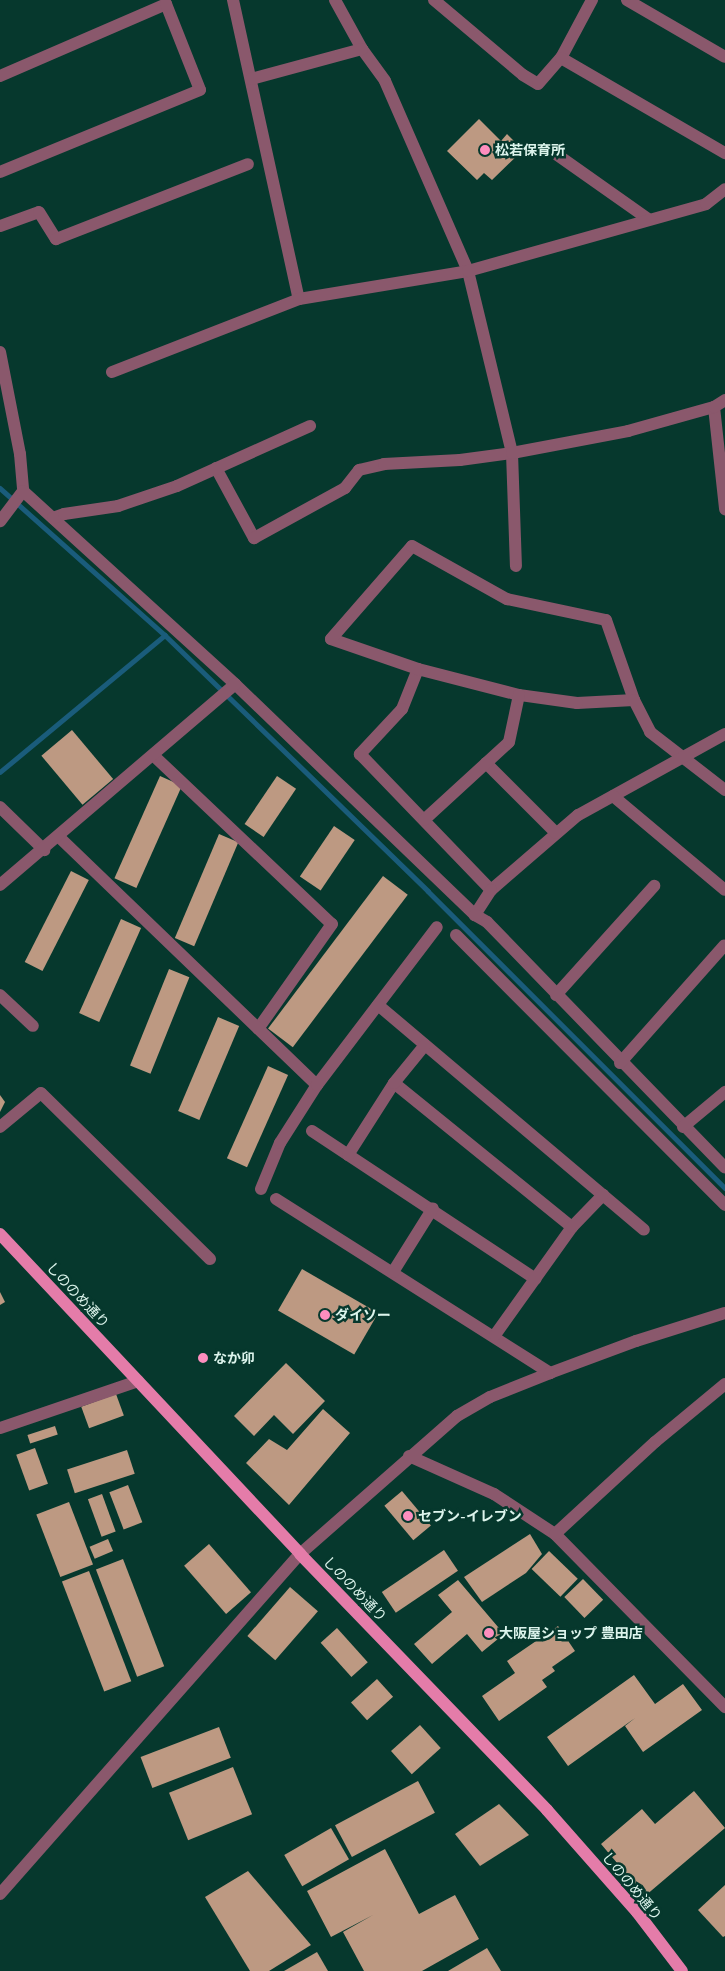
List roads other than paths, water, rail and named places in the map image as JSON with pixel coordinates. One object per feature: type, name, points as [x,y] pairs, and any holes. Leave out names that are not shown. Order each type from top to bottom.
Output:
[{"type":"main road","name":"しののめ通り","points":[[0,1234],[300,1554],[547,1810],[637,1912],[682,1971]]},
{"type":"street","points":[[233,0],[299,299]]},
{"type":"street","points":[[335,0],[362,49],[385,81],[468,270],[512,453],[516,566]]},
{"type":"street","points":[[434,0],[523,75],[538,84],[561,58],[592,0]]},
{"type":"street","points":[[627,0],[725,57]]},
{"type":"street","points":[[0,76],[166,4],[200,90],[0,172]]},
{"type":"street","points":[[251,79],[362,49]]},
{"type":"street","points":[[561,58],[725,153]]},
{"type":"street","points":[[556,154],[648,219]]},
{"type":"street","points":[[0,226],[39,212],[56,239],[248,164]]},
{"type":"street","points":[[112,372],[299,299],[468,270],[706,204],[725,189]]},
{"type":"street","points":[[0,352],[20,454],[21,493],[0,521]]},
{"type":"street","points":[[216,468],[254,538],[345,488],[359,470],[384,464],[460,460],[512,453],[628,431],[720,404],[725,509]]},
{"type":"street","points":[[53,518],[64,514],[118,506],[177,486],[310,426]]},
{"type":"street","points":[[21,493],[53,518],[475,915],[487,922],[620,1063],[725,1168]]},
{"type":"street","points":[[634,700],[577,703],[519,695],[418,669],[330,639],[412,546],[506,599],[606,620],[634,700],[650,732],[684,756],[725,790]]},
{"type":"street","points":[[418,669],[402,709],[360,754],[492,890]]},
{"type":"street","points":[[0,886],[233,686]]},
{"type":"street","points":[[424,820],[509,742],[519,695]]},
{"type":"street","points":[[475,915],[492,890],[578,815],[725,734]]},
{"type":"street","points":[[153,756],[332,924],[258,1029]]},
{"type":"street","points":[[486,763],[556,833]]},
{"type":"street","points":[[613,796],[725,890]]},
{"type":"street","points":[[0,807],[44,850]]},
{"type":"street","points":[[59,837],[317,1086]]},
{"type":"street","points":[[556,995],[654,886]]},
{"type":"street","points":[[261,1189],[280,1143],[317,1086],[436,927]]},
{"type":"street","points":[[456,935],[725,1205]]},
{"type":"street","points":[[620,1063],[724,946]]},
{"type":"street","points":[[0,995],[33,1026]]},
{"type":"street","points":[[378,1005],[644,1230]]},
{"type":"street","points":[[348,1155],[394,1083],[425,1045]]},
{"type":"street","points":[[394,1083],[572,1227]]},
{"type":"street","points":[[683,1127],[725,1092]]},
{"type":"street","points":[[0,1127],[41,1093],[210,1259]]},
{"type":"street","points":[[312,1131],[536,1278]]},
{"type":"street","points":[[495,1335],[572,1227],[603,1195]]},
{"type":"street","points":[[276,1198],[495,1335],[550,1373]]},
{"type":"street","points":[[393,1272],[432,1208]]},
{"type":"street","points":[[0,1894],[300,1554],[409,1456],[457,1416],[490,1397],[550,1373],[636,1341],[725,1313]]},
{"type":"street","points":[[0,1428],[138,1381]]},
{"type":"street","points":[[555,1534],[655,1442],[725,1384]]},
{"type":"street","points":[[409,1456],[494,1494],[555,1534],[725,1707]]},
{"type":"waterway","points":[[0,488],[165,635],[428,891],[725,1188]]},
{"type":"waterway","points":[[0,772],[165,635]]},
{"type":"place","name":"松若保育所","points":[[485,150]]},
{"type":"place","name":"ダイソー","points":[[325,1315]]},
{"type":"place","name":"なか卯","points":[[203,1358]]},
{"type":"place","name":"セブン-イレブン","points":[[408,1516]]},
{"type":"place","name":"大阪屋ショップ 豊田店","points":[[489,1633]]}]
